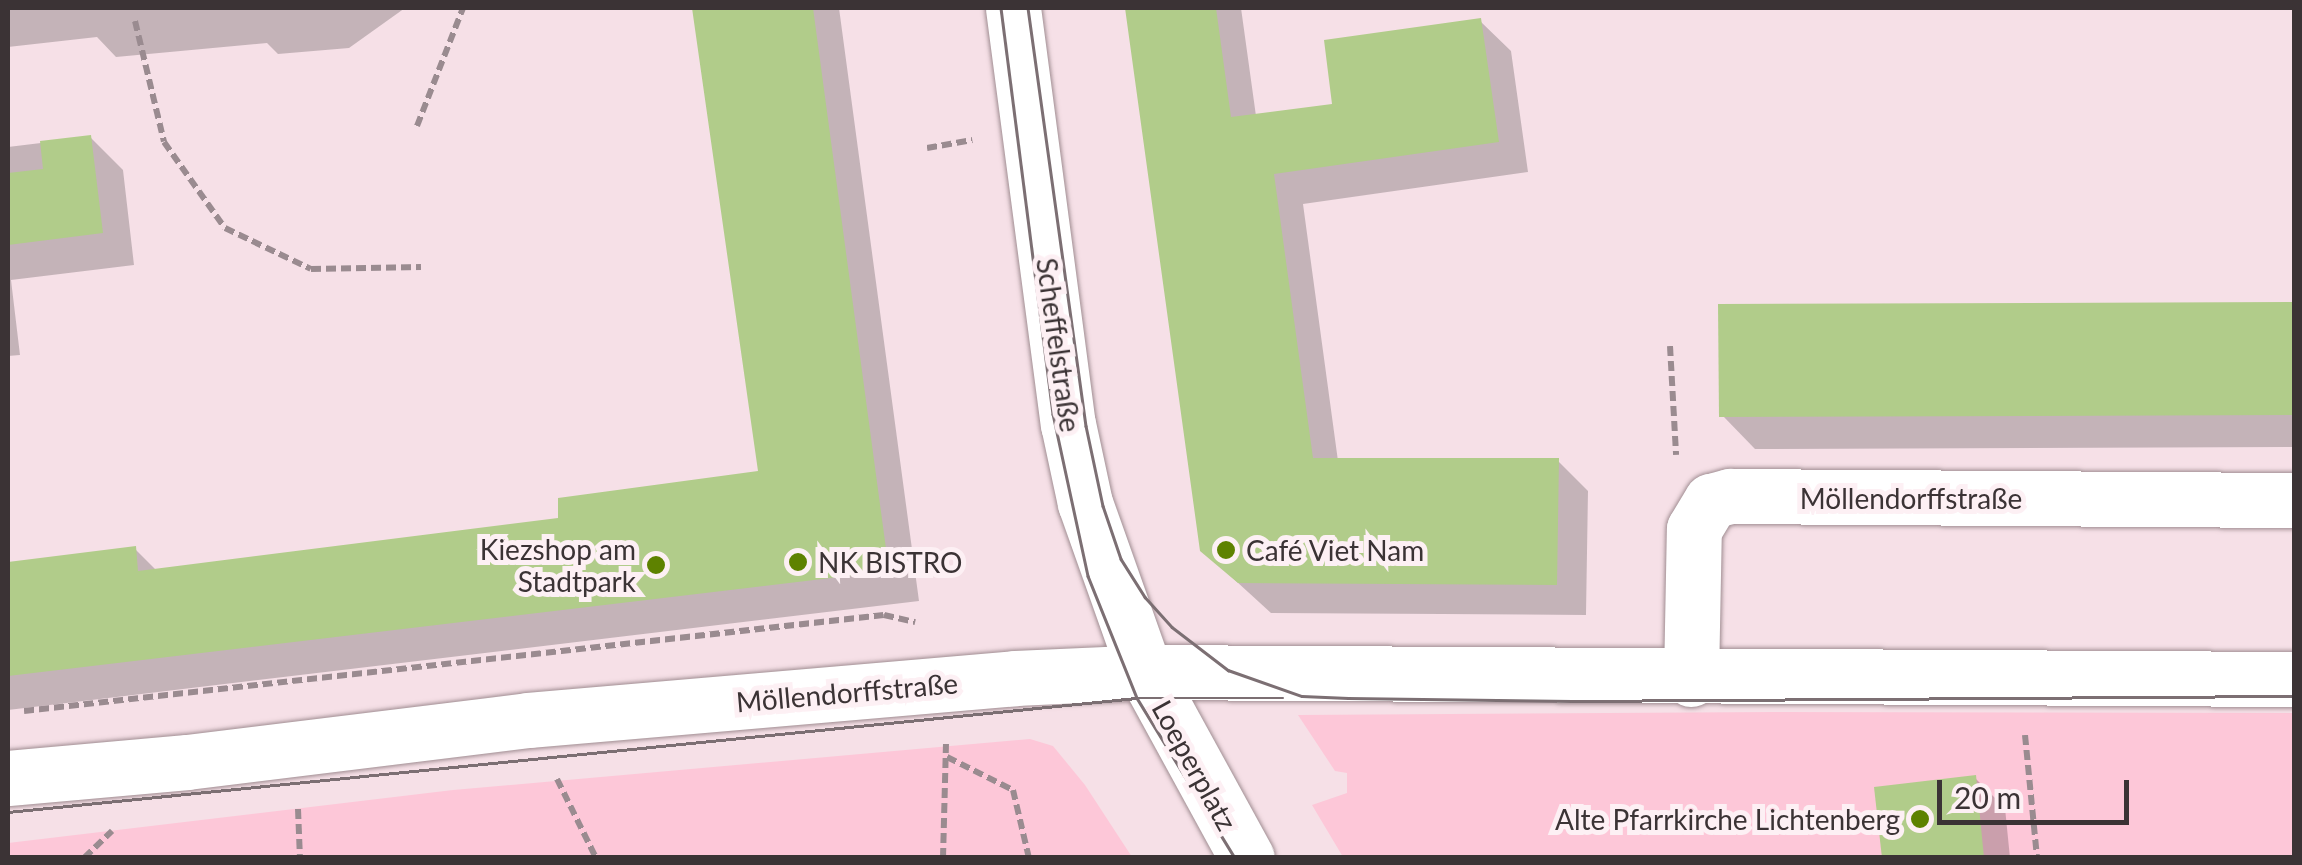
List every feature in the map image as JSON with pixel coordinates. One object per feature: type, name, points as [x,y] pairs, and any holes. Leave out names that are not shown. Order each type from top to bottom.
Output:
[{"type":"main road","name":"Scheffelstraße","points":[[1013,8],[1068,424],[1104,565],[1145,672]]},
{"type":"main road","name":"Möllendorffstraße","points":[[1691,679],[1694,529],[1711,501],[1730,496],[2294,500]]},
{"type":"main road","name":"Möllendorffstraße","points":[[8,778],[187,762],[528,720],[974,681],[1145,672],[1691,679],[2294,680]]},
{"type":"main road","name":"Loeperplatz","points":[[1145,672],[1247,858]]},
{"type":"path","points":[[417,126],[463,8]]},
{"type":"path","points":[[135,20],[164,142],[225,228],[312,268],[421,267]]},
{"type":"path","points":[[926,148],[974,140]]},
{"type":"path","points":[[1670,346],[1676,458]]},
{"type":"path","points":[[2022,680],[2037,858]]},
{"type":"path","points":[[528,720],[596,858]]},
{"type":"path","points":[[943,858],[946,730]]},
{"type":"path","points":[[947,757],[1013,790],[1028,858]]},
{"type":"shaded area","points":[[2294,713],[2294,857],[1343,857],[1312,805],[1347,793],[1347,773],[1335,771],[1298,715]]},
{"type":"shaded area","points":[[1030,739],[1053,746],[1085,785],[1132,857],[8,857],[8,843],[453,790]]},
{"type":"building","points":[[692,8],[813,8],[889,571],[8,676],[8,562],[136,546],[138,571],[558,518],[558,498],[758,471]]},
{"type":"building","points":[[1125,8],[1216,8],[1231,117],[1332,104],[1324,40],[1481,18],[1499,142],[1274,174],[1313,458],[1559,458],[1557,585],[1238,583],[1200,551]]},
{"type":"building","points":[[91,135],[103,233],[8,245],[8,173],[43,169],[40,141]]},
{"type":"building","points":[[2294,302],[2294,415],[1719,417],[1718,304]]},
{"type":"building","name":"Alte Pfarrkirche Lichtenberg","points":[[1976,775],[1984,858],[1882,858],[1874,787]]},
{"type":"tram line","points":[[1001,8],[1053,414],[1088,576],[1137,698],[1235,858]]},
{"type":"tram line","points":[[1028,8],[1086,426],[1103,506],[1121,559],[1145,597],[1172,627],[1228,670],[1302,696],[1348,698],[1571,701],[2294,696]]},
{"type":"tram line","points":[[8,812],[1137,698],[1283,698]]},
{"type":"place","name":"Café Viet Nam","points":[[1226,550]]},
{"type":"place","name":"NK BISTRO","points":[[798,562]]},
{"type":"place","name":"Kiezshop am Stadtpark","points":[[656,565]]},
{"type":"place","name":"Alte Pfarrkirche Lichtenberg","points":[[1920,819]]}]
